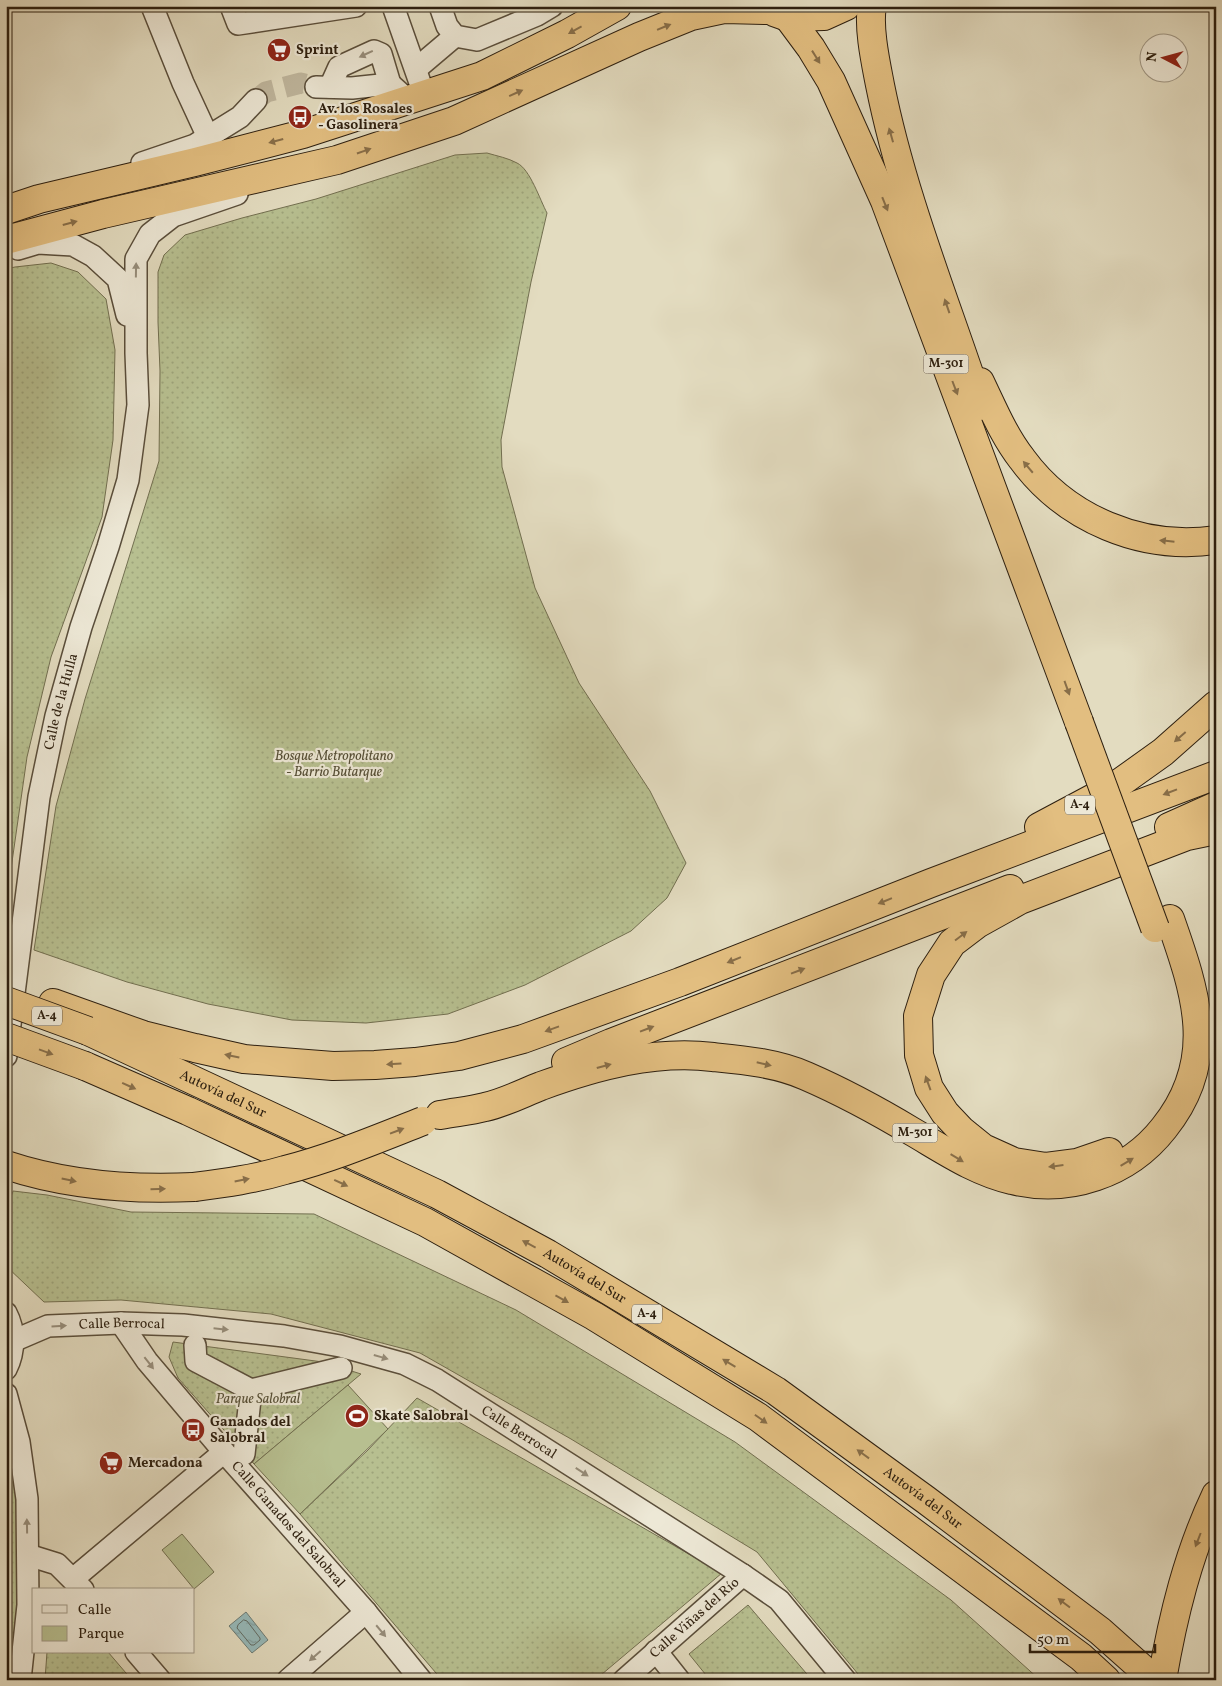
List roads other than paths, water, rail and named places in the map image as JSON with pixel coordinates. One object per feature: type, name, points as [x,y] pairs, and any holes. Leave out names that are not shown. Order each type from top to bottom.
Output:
[{"type":"highway","points":[[6,210],[38,199],[195,162],[294,136],[409,87],[482,76],[567,34],[617,6]]},
{"type":"highway","points":[[6,240],[103,214],[337,160],[454,121],[692,16],[724,9],[824,16],[846,6]]},
{"type":"highway","name":"M-301","points":[[431,1118],[486,1107],[544,1085],[627,1060],[672,1055],[709,1056],[761,1063],[803,1074],[850,1096],[965,1162],[1011,1180],[1043,1185],[1074,1183],[1102,1175],[1131,1161],[1158,1136],[1175,1115],[1188,1089],[1196,1062],[1198,1036],[1196,1008],[1188,971],[1162,923],[1087,718],[912,207],[889,127],[875,60],[870,14],[872,6]]},
{"type":"highway","name":"M-301","points":[[772,11],[811,48],[831,81],[885,201],[1087,718]]},
{"type":"highway","name":"M-301","points":[[956,333],[1003,432],[1022,460],[1042,484],[1072,508],[1101,524],[1143,538],[1174,542],[1216,540]]},
{"type":"highway","name":"A-4","points":[[931,883],[1114,786],[1163,752],[1216,705]]},
{"type":"highway","points":[[93,1025],[244,1059],[333,1066],[374,1066],[459,1056],[523,1039],[680,982],[931,883],[1216,775]]},
{"type":"highway","points":[[14,1168],[80,1182],[156,1189],[194,1187],[240,1181],[285,1170],[346,1151],[431,1118],[611,1043],[1203,817],[1216,806]]},
{"type":"highway","name":"M-301","points":[[1162,923],[1168,963],[1178,999],[1182,1036],[1176,1071],[1161,1106],[1138,1133],[1107,1153],[1077,1163],[1046,1167],[1014,1162],[983,1148],[962,1132],[945,1113],[929,1088],[919,1055],[918,1016],[931,975],[952,943],[977,924],[1020,900],[1187,836],[1216,830]]},
{"type":"highway","name":"A-4","points":[[6,993],[31,996],[53,1002],[93,1025]]},
{"type":"highway","name":"Autovía del Sur","points":[[6,1001],[93,1025],[437,1194],[548,1254],[776,1391],[926,1500],[1092,1625],[1155,1680]]},
{"type":"highway","name":"A-4","points":[[6,1037],[85,1066],[188,1111],[425,1222],[594,1316],[758,1417],[1081,1657],[1106,1680]]},
{"type":"highway","points":[[1162,1680],[1170,1631],[1186,1571],[1216,1495]]},
{"type":"street","points":[[152,6],[183,83],[208,137]]},
{"type":"street","points":[[231,6],[238,24],[356,6]]},
{"type":"street","points":[[393,6],[409,87]]},
{"type":"street","points":[[440,6],[447,26],[455,36],[476,40],[552,6]]},
{"type":"street","points":[[409,87],[381,54],[374,51],[339,67],[322,87],[409,87],[455,36]]},
{"type":"street","points":[[38,199],[196,145],[240,117],[256,100]]},
{"type":"street","points":[[136,353],[136,259],[150,234],[173,216],[337,160]]},
{"type":"street","points":[[6,252],[38,243],[73,245],[93,256],[118,279],[136,353]]},
{"type":"street","name":"Calle de la Hulla","points":[[6,1056],[39,797],[56,716],[128,480],[138,405],[136,353]]},
{"type":"street","points":[[6,1313],[10,1321],[13,1341],[12,1354],[6,1368]]},
{"type":"street","name":"Calle Berrocal","points":[[13,1341],[48,1326],[121,1323],[183,1325],[284,1336],[340,1346],[405,1364],[437,1380],[743,1575],[779,1600],[845,1680]]},
{"type":"street","name":"Calle Ganados del Salobral","points":[[121,1323],[147,1361],[234,1453],[421,1680]]},
{"type":"street","points":[[195,1344],[196,1362],[251,1390],[341,1368]]},
{"type":"street","points":[[28,1555],[57,1564],[78,1584],[234,1453],[251,1390]]},
{"type":"street","points":[[6,1394],[19,1442],[27,1499],[28,1605],[20,1680]]},
{"type":"street","name":"Calle Viñas del Río","points":[[624,1680],[743,1575]]},
{"type":"street","points":[[288,1680],[366,1612]]},
{"type":"street","points":[[656,1652],[679,1680]]},
{"type":"street","points":[[138,1654],[160,1680]]},
{"type":"water","points":[[246,1612],[268,1640],[252,1653],[229,1626]]},
{"type":"tunnel","points":[[256,100],[266,92],[301,83],[315,87]]},
{"type":"place","name":"Sprint","points":[[279,50]]},
{"type":"place","name":"Av. los Rosales - Gasolinera","points":[[300,117]]},
{"type":"place","name":"Skate Salobral","points":[[357,1416]]},
{"type":"place","name":"Ganados del Salobral","points":[[193,1430]]},
{"type":"place","name":"Mercadona","points":[[111,1463]]},
{"type":"park label","name":"Bosque Metropolitano - Barrio Butarque","points":[[334,764]]},
{"type":"park label","name":"Parque Salobral","points":[[258,1399]]}]
